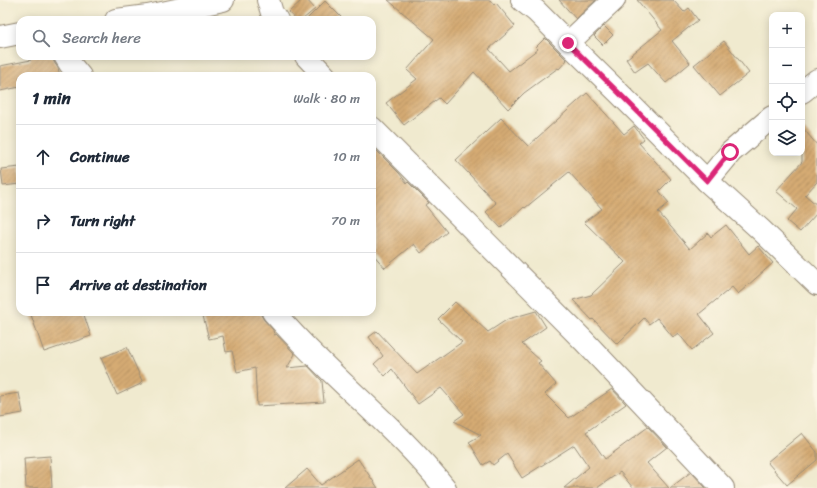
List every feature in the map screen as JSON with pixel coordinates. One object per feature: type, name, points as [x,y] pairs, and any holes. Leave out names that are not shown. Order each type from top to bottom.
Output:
[{"type":"street","points":[[148,16],[223,0]]},
{"type":"street","points":[[268,0],[274,16]]},
{"type":"street","points":[[522,0],[536,11],[707,181],[817,284]]},
{"type":"street","points":[[568,43],[614,0]]},
{"type":"street","points":[[0,37],[16,34]]},
{"type":"street","points":[[68,60],[77,72]]},
{"type":"street","points":[[310,60],[320,72]]},
{"type":"street","points":[[805,90],[817,80]]},
{"type":"street","points":[[707,181],[730,152],[769,120]]},
{"type":"street","points":[[376,132],[584,341],[723,488]]},
{"type":"street","points":[[277,316],[314,356],[399,436],[430,468],[445,488]]},
{"type":"building","points":[[302,0],[307,0],[315,9],[307,16],[292,16],[289,12]]},
{"type":"building","points":[[388,0],[490,0],[494,5],[496,3],[515,26],[489,49],[509,71],[538,49],[536,47],[545,38],[567,60],[559,69],[558,68],[524,93],[508,109],[474,72],[445,104],[439,98],[404,125],[386,103],[417,79],[407,70],[434,39]]},
{"type":"building","points":[[559,0],[596,0],[576,19]]},
{"type":"building","points":[[637,0],[673,0],[684,12],[689,8],[698,20],[672,41],[690,63],[666,83],[648,63],[635,72],[626,59],[662,30]]},
{"type":"building","points":[[325,1],[340,16],[310,16]]},
{"type":"building","points":[[604,26],[613,35],[603,45],[594,36]]},
{"type":"building","points":[[724,41],[749,73],[720,96],[694,65]]},
{"type":"building","points":[[31,60],[54,60],[59,72],[16,72],[16,88],[0,91],[0,66]]},
{"type":"building","points":[[587,93],[624,134],[634,126],[644,139],[639,143],[671,179],[659,191],[669,203],[658,212],[690,249],[708,233],[711,237],[726,225],[749,254],[758,246],[773,263],[738,294],[732,287],[699,314],[714,333],[692,350],[678,333],[673,337],[657,318],[649,324],[644,318],[617,344],[573,300],[591,295],[625,262],[584,222],[602,209],[569,172],[525,208],[524,207],[501,228],[486,212],[496,203],[456,160],[501,118],[528,146]]},
{"type":"building","points":[[805,131],[817,145],[817,182],[805,195],[817,205],[817,213],[800,232],[787,221],[797,209],[776,191],[802,162],[802,156],[805,156]]},
{"type":"building","points":[[376,150],[407,183],[408,182],[429,203],[425,205],[447,232],[421,253],[414,244],[385,268],[376,258]]},
{"type":"building","points":[[16,167],[16,184],[3,186],[1,169]]},
{"type":"building","points":[[455,302],[488,332],[508,319],[536,311],[546,327],[522,344],[541,361],[538,363],[556,384],[545,394],[569,418],[612,389],[626,404],[586,432],[605,459],[648,427],[667,447],[647,463],[669,488],[633,488],[620,472],[597,488],[564,488],[589,467],[574,445],[522,478],[507,454],[493,465],[490,461],[483,465],[469,442],[481,435],[454,421],[464,414],[441,388],[418,404],[392,369],[385,376],[374,364],[383,356],[369,337],[377,331],[417,374],[462,342],[438,319]]},
{"type":"building","points":[[31,316],[84,316],[91,336],[44,352]]},
{"type":"building","points":[[203,316],[262,316],[273,330],[274,335],[276,334],[295,354],[287,368],[308,366],[322,381],[324,402],[257,406],[255,368],[237,372],[232,351],[226,352],[223,336],[209,339]]},
{"type":"building","points":[[127,347],[143,383],[117,395],[101,358]]},
{"type":"building","points":[[19,393],[23,413],[0,417],[0,396]]},
{"type":"building","points":[[802,433],[817,452],[817,460],[787,485],[767,462]]},
{"type":"building","points":[[50,456],[52,488],[26,488],[24,458]]},
{"type":"building","points":[[358,459],[378,488],[285,488],[307,469],[321,485]]},
{"type":"building","points":[[691,472],[706,488],[670,488]]},
{"type":"route","points":[[568,43],[707,181],[730,152]]}]
